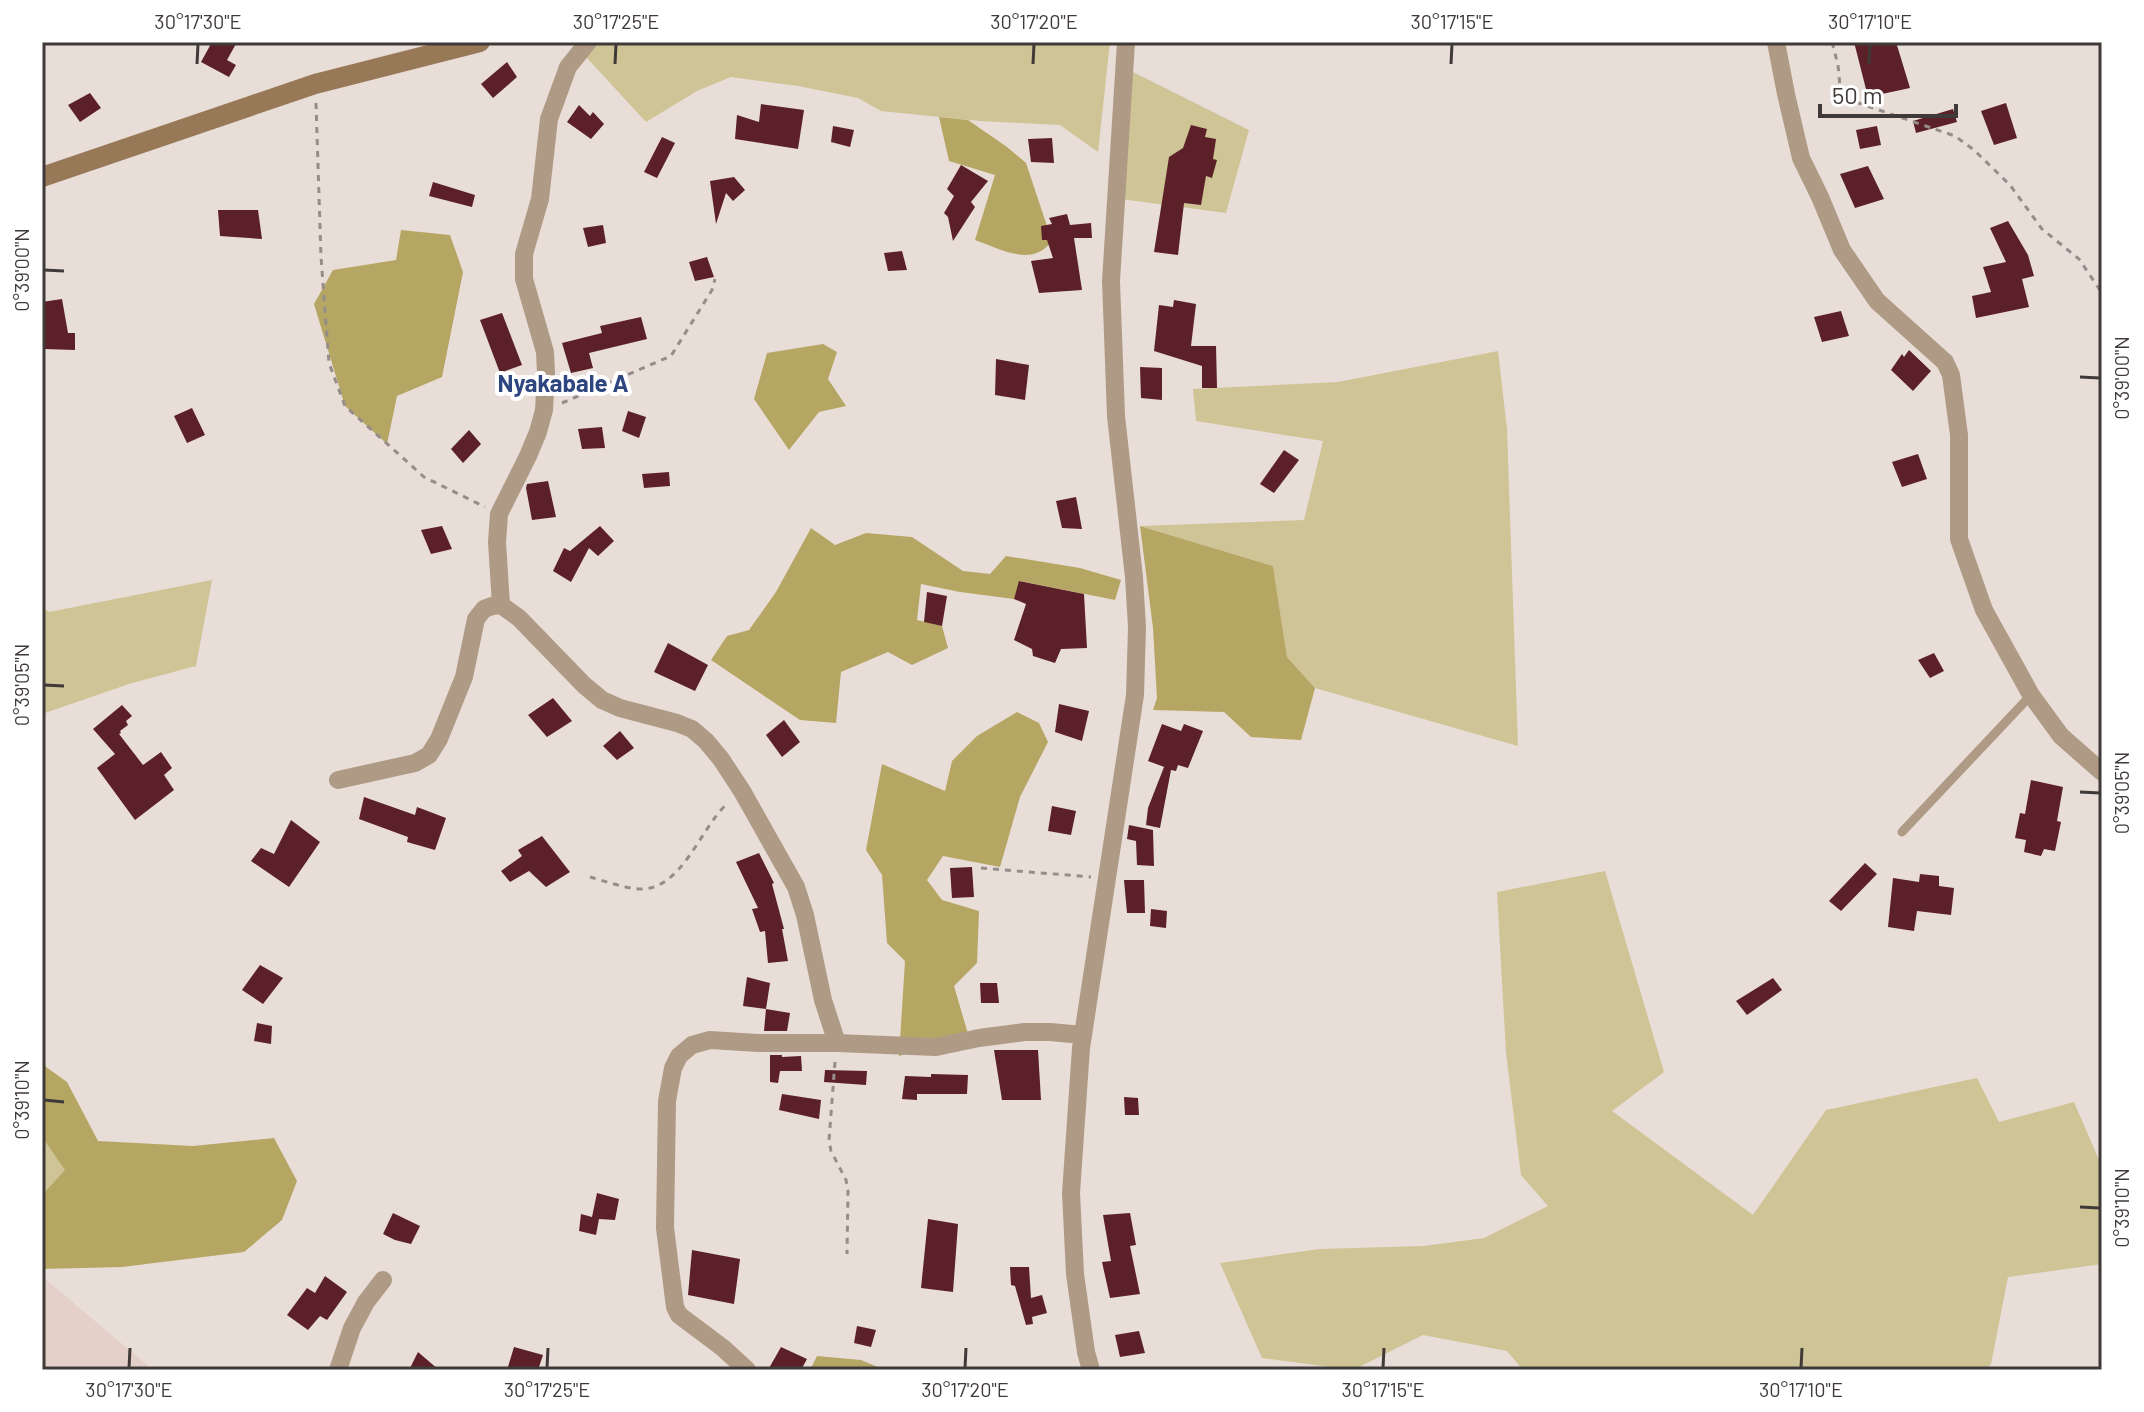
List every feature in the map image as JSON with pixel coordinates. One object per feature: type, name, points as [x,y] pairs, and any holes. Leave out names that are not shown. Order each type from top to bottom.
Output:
[{"type":"street","points":[[42,177],[315,84],[480,42]]},
{"type":"street","points":[[501,605],[497,542],[499,514],[528,456],[544,410],[545,352],[524,279],[524,254],[540,199],[549,119],[568,67],[588,42]]},
{"type":"street","points":[[1091,1370],[1075,1274],[1071,1193],[1083,1035],[1135,695],[1137,627],[1116,416],[1111,281],[1126,42]]},
{"type":"street","points":[[1776,42],[1801,158],[1842,250],[1877,301],[1945,362],[1951,375],[1959,435],[1959,539],[1984,610],[2031,695],[2061,736],[2102,772]]},
{"type":"street","points":[[338,780],[415,763],[429,755],[459,691],[476,619],[484,609],[501,605],[519,618],[602,700],[677,723],[692,729],[706,741],[742,791],[796,887],[823,1000],[837,1043]]},
{"type":"street","points":[[747,1370],[679,1315],[675,1307],[665,1213],[667,1101],[673,1068],[679,1056],[692,1045],[710,1040],[936,1047],[1025,1032],[1083,1035]]},
{"type":"street","points":[[338,1370],[352,1328],[383,1280]]},
{"type":"lane","points":[[1902,832],[2031,695]]},
{"type":"path","points":[[1832,42],[1841,97],[1955,136],[1974,150],[2010,185],[2042,229],[2079,259],[2102,293]]},
{"type":"path","points":[[315,84],[321,257],[329,363],[345,406],[424,477],[499,514]]},
{"type":"path","points":[[544,410],[671,356],[712,290],[715,279]]},
{"type":"path","points":[[590,877],[639,889],[665,882],[679,869],[721,809],[742,791]]},
{"type":"path","points":[[981,868],[1106,878]]},
{"type":"path","points":[[837,1043],[828,1130],[831,1151],[842,1170],[848,1191],[847,1254]]},
{"type":"shaded area","points":[[592,42],[1110,42],[1098,152],[1060,125],[881,111],[858,98],[731,77],[697,91],[646,122],[587,58]]},
{"type":"shaded area","points":[[1129,70],[1249,130],[1226,213],[1121,199]]},
{"type":"shaded area","points":[[939,117],[968,120],[1026,163],[1052,241],[1044,249],[1035,254],[1016,254],[975,240],[995,175],[949,161]]},
{"type":"shaded area","points":[[401,230],[450,235],[463,272],[442,377],[397,396],[387,444],[345,406],[314,304],[333,270],[396,260]]},
{"type":"shaded area","points":[[823,344],[837,352],[828,379],[846,406],[819,412],[789,450],[754,399],[767,353]]},
{"type":"shaded area","points":[[1498,351],[1507,429],[1518,746],[1315,688],[1287,657],[1273,566],[1140,526],[1304,520],[1323,441],[1196,421],[1193,389],[1338,382]]},
{"type":"shaded area","points":[[1140,526],[1273,566],[1287,657],[1315,688],[1301,740],[1251,737],[1224,712],[1153,710],[1157,698],[1153,628]]},
{"type":"shaded area","points":[[811,528],[835,545],[866,533],[912,537],[963,571],[990,574],[1006,556],[1080,568],[1121,580],[1115,600],[1020,581],[1014,599],[921,584],[917,620],[942,626],[948,648],[912,665],[888,652],[841,672],[836,723],[800,720],[711,660],[727,636],[749,630],[776,592]]},
{"type":"shaded area","points":[[212,580],[196,666],[132,683],[42,714],[42,607],[49,612]]},
{"type":"shaded area","points":[[1017,712],[1039,723],[1048,742],[1020,797],[1000,867],[943,856],[927,880],[942,900],[979,911],[977,963],[954,986],[968,1034],[899,1056],[905,961],[887,943],[882,875],[866,850],[882,764],[945,791],[952,761],[977,736]]},
{"type":"shaded area","points":[[1605,871],[1664,1072],[1612,1111],[1753,1215],[1826,1110],[1977,1078],[1999,1122],[2074,1102],[2102,1167],[2102,1264],[2008,1277],[1991,1364],[1986,1370],[1523,1370],[1507,1351],[1423,1335],[1353,1370],[1262,1358],[1220,1263],[1319,1249],[1424,1246],[1484,1238],[1548,1206],[1521,1175],[1506,1053],[1497,892]]},
{"type":"shaded area","points":[[42,1064],[67,1082],[98,1141],[193,1146],[274,1138],[297,1181],[282,1220],[244,1252],[122,1267],[42,1269],[42,1195],[65,1170],[42,1137]]},
{"type":"shaded area","points":[[42,1137],[66,1170],[42,1195]]},
{"type":"shaded area","points":[[42,1277],[57,1289],[153,1370],[42,1370]]},
{"type":"shaded area","points":[[817,1356],[861,1360],[885,1370],[810,1370]]},
{"type":"building","points":[[212,42],[237,42],[227,60],[236,65],[229,77],[201,62]]},
{"type":"building","points":[[1854,42],[1896,42],[1910,88],[1868,97]]},
{"type":"building","points":[[507,62],[517,77],[493,98],[481,84]]},
{"type":"building","points":[[90,93],[101,108],[80,122],[68,105]]},
{"type":"building","points":[[2006,103],[2017,138],[1994,145],[1981,111]]},
{"type":"building","points":[[761,104],[804,110],[798,149],[735,139],[737,115],[759,122]]},
{"type":"building","points":[[579,105],[590,116],[593,112],[604,124],[591,139],[567,122]]},
{"type":"building","points":[[1953,109],[1957,122],[1916,133],[1913,121]]},
{"type":"building","points":[[1191,125],[1207,129],[1205,137],[1216,139],[1213,159],[1217,160],[1212,178],[1206,176],[1201,205],[1184,203],[1178,255],[1154,252],[1169,157],[1183,148]]},
{"type":"building","points":[[833,126],[854,130],[850,147],[831,142]]},
{"type":"building","points":[[1877,126],[1881,145],[1860,149],[1856,130]]},
{"type":"building","points":[[662,137],[675,143],[657,178],[644,172]]},
{"type":"building","points":[[1052,138],[1054,163],[1031,162],[1028,139]]},
{"type":"building","points":[[961,165],[988,181],[971,202],[975,207],[953,241],[948,217],[944,213],[954,196],[947,189]]},
{"type":"building","points":[[1868,166],[1884,199],[1855,208],[1840,174]]},
{"type":"building","points":[[734,177],[745,190],[733,201],[726,193],[716,224],[710,181]]},
{"type":"building","points":[[433,182],[475,195],[472,207],[429,196]]},
{"type":"building","points":[[218,210],[258,210],[262,239],[220,236]]},
{"type":"building","points":[[1067,214],[1070,225],[1091,223],[1092,238],[1074,238],[1082,290],[1039,293],[1031,261],[1053,258],[1047,240],[1042,240],[1041,226],[1052,224],[1049,218]]},
{"type":"building","points":[[2008,221],[2028,255],[2034,276],[2022,279],[2029,307],[1976,318],[1972,296],[1991,292],[1983,267],[2006,262],[1990,228]]},
{"type":"building","points":[[603,225],[606,243],[588,247],[583,228]]},
{"type":"building","points":[[902,251],[907,270],[888,271],[884,253]]},
{"type":"building","points":[[707,257],[714,277],[695,281],[689,262]]},
{"type":"building","points":[[62,299],[68,333],[75,333],[75,350],[44,349],[42,302]]},
{"type":"building","points":[[1174,300],[1196,304],[1191,346],[1216,346],[1217,388],[1202,388],[1202,366],[1154,351],[1159,305],[1173,307]]},
{"type":"building","points":[[1841,311],[1849,336],[1822,342],[1814,317]]},
{"type":"building","points":[[502,313],[522,365],[500,373],[480,320]]},
{"type":"building","points":[[641,317],[647,339],[589,353],[593,368],[571,373],[562,343],[602,333],[600,326]]},
{"type":"building","points":[[1909,350],[1931,371],[1913,391],[1891,370],[1902,354],[1904,357]]},
{"type":"building","points":[[996,359],[1029,365],[1025,400],[995,395]]},
{"type":"building","points":[[1140,367],[1162,368],[1162,400],[1141,398]]},
{"type":"building","points":[[192,408],[205,435],[187,443],[174,416]]},
{"type":"building","points":[[628,411],[646,417],[639,438],[622,431]]},
{"type":"building","points":[[602,427],[605,448],[582,449],[578,429]]},
{"type":"building","points":[[469,430],[481,444],[463,463],[451,449]]},
{"type":"building","points":[[1284,450],[1299,460],[1274,493],[1260,484]]},
{"type":"building","points":[[1918,454],[1927,479],[1902,487],[1892,462]]},
{"type":"building","points":[[669,472],[670,486],[644,488],[642,474]]},
{"type":"building","points":[[548,481],[556,517],[532,520],[527,484]]},
{"type":"building","points":[[1076,497],[1082,529],[1062,528],[1056,501]]},
{"type":"building","points":[[442,526],[452,549],[431,554],[421,530]]},
{"type":"building","points":[[600,526],[614,541],[598,556],[589,548],[571,582],[553,571],[564,548],[570,551]]},
{"type":"building","points":[[1019,581],[1084,594],[1087,648],[1061,649],[1055,663],[1033,656],[1032,649],[1014,640],[1026,604],[1014,599]]},
{"type":"building","points":[[927,592],[947,596],[942,626],[924,622]]},
{"type":"building","points":[[668,643],[708,665],[695,691],[654,672]]},
{"type":"building","points":[[1934,653],[1944,671],[1930,678],[1918,660]]},
{"type":"building","points":[[553,698],[572,721],[547,737],[528,715]]},
{"type":"building","points":[[1059,704],[1089,711],[1082,741],[1055,732]]},
{"type":"building","points":[[122,705],[132,716],[119,734],[143,765],[161,752],[172,768],[164,775],[174,790],[135,820],[97,768],[115,754],[93,729]]},
{"type":"building","points":[[784,720],[800,742],[782,757],[766,735]]},
{"type":"building","points":[[1162,724],[1181,731],[1184,724],[1203,731],[1188,768],[1178,765],[1176,771],[1171,770],[1160,828],[1146,825],[1148,808],[1164,767],[1167,768],[1148,761]]},
{"type":"building","points":[[620,731],[634,748],[617,760],[603,746]]},
{"type":"building","points":[[2031,780],[2063,787],[2055,851],[2044,849],[2041,856],[2024,852],[2026,840],[2015,838],[2020,813],[2025,814]]},
{"type":"building","points":[[364,797],[415,815],[417,807],[446,818],[435,850],[407,842],[408,837],[359,819]]},
{"type":"building","points":[[1052,806],[1076,811],[1071,835],[1048,831]]},
{"type":"building","points":[[291,820],[320,842],[289,887],[251,861],[261,848],[274,854]]},
{"type":"building","points":[[1129,825],[1153,830],[1154,866],[1137,865],[1136,841],[1127,839]]},
{"type":"building","points":[[542,836],[570,872],[546,887],[529,871],[510,882],[501,871],[522,856],[518,850]]},
{"type":"building","points":[[759,853],[774,883],[788,961],[768,963],[765,931],[760,932],[752,909],[758,908],[736,862]]},
{"type":"building","points":[[1865,863],[1877,874],[1841,911],[1829,901]]},
{"type":"building","points":[[972,867],[974,897],[952,898],[950,868]]},
{"type":"building","points":[[1920,874],[1939,876],[1939,886],[1954,888],[1951,915],[1917,911],[1914,931],[1888,927],[1893,878],[1919,882]]},
{"type":"building","points":[[1124,880],[1144,880],[1145,913],[1127,913]]},
{"type":"building","points":[[1151,909],[1167,911],[1166,928],[1150,926]]},
{"type":"building","points":[[260,965],[283,978],[263,1004],[242,990]]},
{"type":"building","points":[[747,977],[770,983],[766,1009],[743,1006]]},
{"type":"building","points":[[1773,978],[1782,990],[1747,1015],[1736,1001]]},
{"type":"building","points":[[980,983],[997,983],[999,1003],[981,1003]]},
{"type":"building","points":[[766,1009],[790,1013],[787,1031],[764,1031]]},
{"type":"building","points":[[257,1023],[272,1026],[271,1044],[254,1041]]},
{"type":"building","points":[[994,1050],[1038,1050],[1041,1100],[1002,1100]]},
{"type":"building","points":[[770,1055],[801,1056],[802,1071],[780,1071],[778,1083],[770,1082]]},
{"type":"building","points":[[825,1070],[867,1071],[866,1085],[824,1082]]},
{"type":"building","points":[[931,1074],[968,1075],[967,1094],[917,1094],[917,1100],[902,1099],[905,1076],[931,1077]]},
{"type":"building","points":[[782,1094],[821,1100],[819,1119],[779,1110]]},
{"type":"building","points":[[1124,1097],[1138,1098],[1139,1115],[1125,1115]]},
{"type":"building","points":[[597,1193],[619,1199],[615,1220],[599,1219],[596,1235],[579,1231],[581,1214],[592,1217]]},
{"type":"building","points":[[393,1213],[420,1226],[411,1244],[383,1234]]},
{"type":"building","points":[[1130,1213],[1136,1245],[1130,1246],[1140,1294],[1110,1298],[1102,1262],[1111,1261],[1103,1215]]},
{"type":"building","points":[[928,1219],[958,1224],[953,1292],[921,1288]]},
{"type":"building","points":[[692,1250],[740,1259],[734,1304],[688,1295]]},
{"type":"building","points":[[1010,1267],[1029,1267],[1031,1298],[1042,1295],[1047,1313],[1032,1317],[1033,1324],[1026,1325],[1015,1286],[1011,1285]]},
{"type":"building","points":[[325,1276],[347,1292],[327,1320],[320,1316],[308,1330],[287,1315],[307,1288],[315,1293]]},
{"type":"building","points":[[857,1326],[876,1330],[871,1347],[854,1343]]},
{"type":"building","points":[[1139,1331],[1145,1353],[1120,1357],[1115,1335]]},
{"type":"building","points":[[514,1347],[543,1355],[538,1370],[507,1370]]},
{"type":"building","points":[[781,1347],[807,1359],[801,1370],[768,1370]]},
{"type":"building","points":[[418,1352],[439,1370],[409,1370]]},
{"type":"district","name":"Nyakabale A","points":[[563,384]]}]
